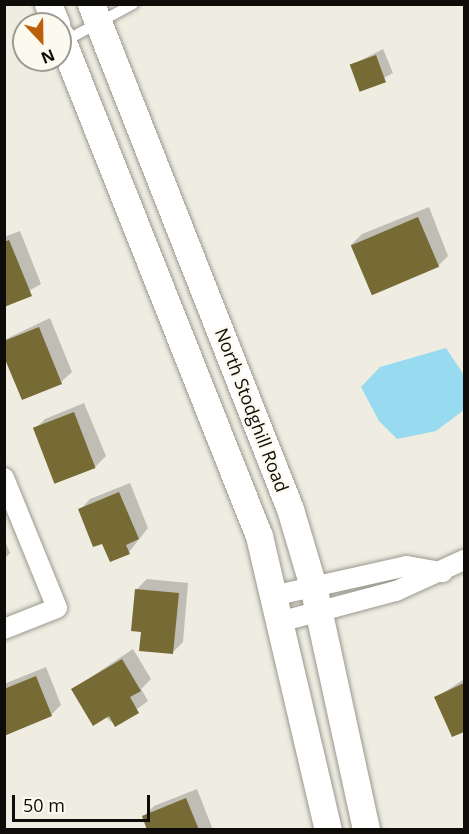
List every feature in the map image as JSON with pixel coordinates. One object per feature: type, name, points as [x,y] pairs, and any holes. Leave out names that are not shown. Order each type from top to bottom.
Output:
[{"type":"main road","name":"North Stodghill Road","points":[[95,14],[257,416],[316,598],[366,830]]},
{"type":"main road","name":"North Stodghill Road","points":[[72,64],[238,475],[277,595],[328,830]]},
{"type":"street","points":[[4,478],[57,608],[4,629]]},
{"type":"street","points":[[277,595],[316,598],[396,591],[465,560]]},
{"type":"street","points":[[283,621],[316,598]]},
{"type":"lane","points":[[72,27],[95,14],[133,4]]},
{"type":"water","points":[[446,348],[464,375],[464,410],[436,431],[397,439],[379,421],[361,387],[380,367]]},
{"type":"building","points":[[376,55],[386,82],[360,92],[350,65]]},
{"type":"building","points":[[418,217],[439,267],[372,295],[351,246]]},
{"type":"building","points":[[9,240],[32,296],[4,307],[4,242]]},
{"type":"building","points":[[39,327],[62,384],[22,400],[4,357],[4,341]]},
{"type":"building","points":[[74,412],[96,468],[54,484],[33,428]]},
{"type":"building","points":[[119,492],[139,539],[126,545],[130,554],[110,562],[102,544],[93,547],[78,509]]},
{"type":"building","points":[[135,589],[179,593],[173,654],[139,651],[141,632],[131,631]]},
{"type":"building","points":[[122,659],[141,691],[130,697],[139,713],[115,727],[109,716],[93,726],[71,689]]},
{"type":"building","points":[[36,676],[52,716],[4,736],[4,689]]},
{"type":"building","points":[[464,683],[464,732],[452,737],[434,697]]},
{"type":"building","points":[[186,798],[199,830],[147,830],[142,816]]}]
